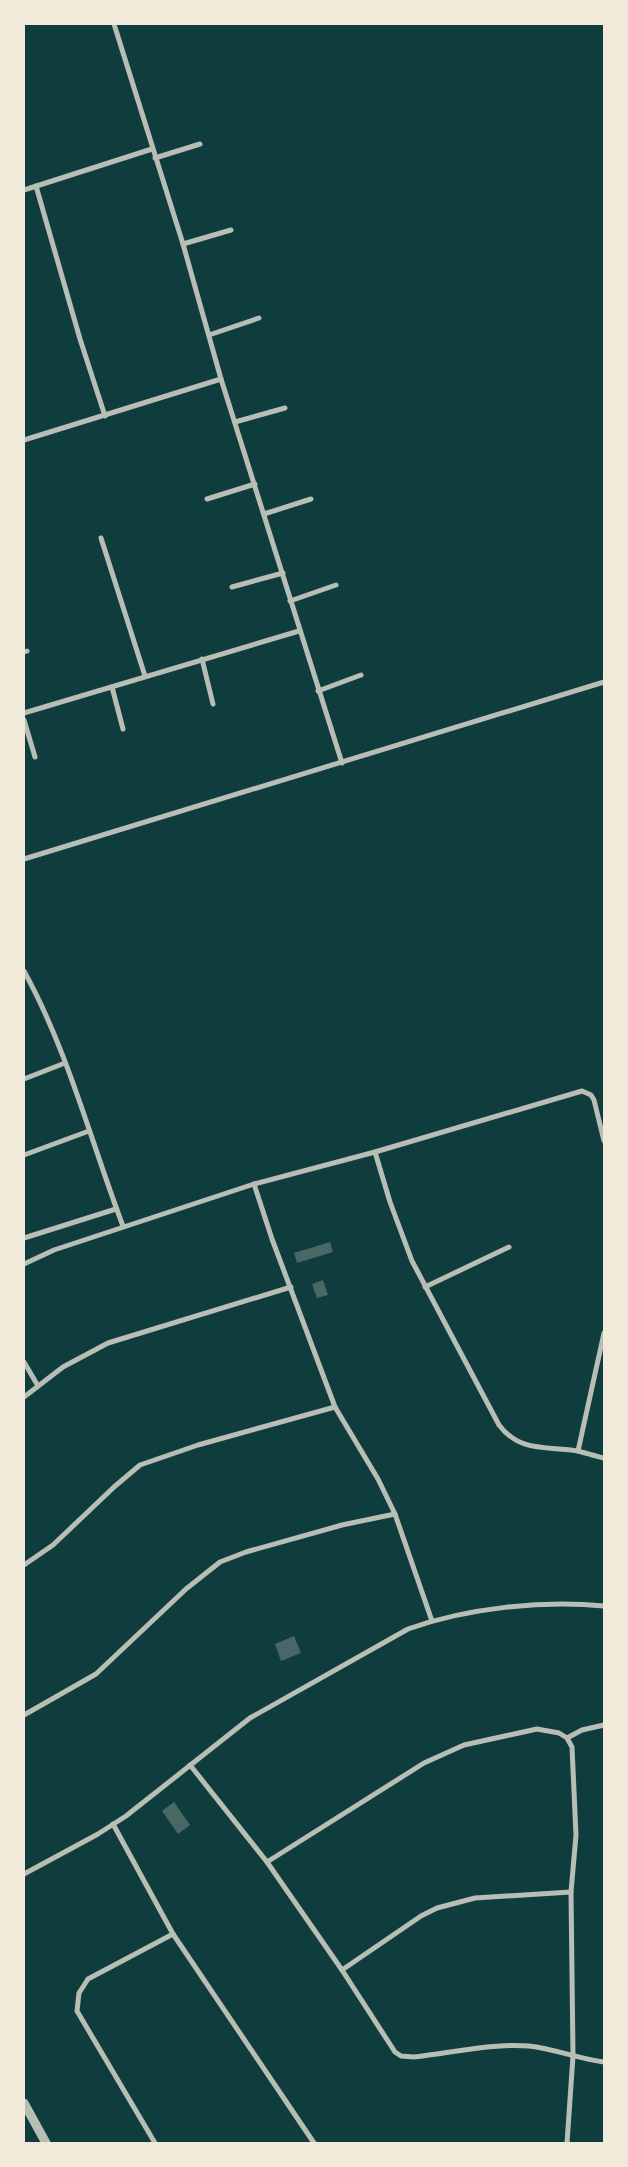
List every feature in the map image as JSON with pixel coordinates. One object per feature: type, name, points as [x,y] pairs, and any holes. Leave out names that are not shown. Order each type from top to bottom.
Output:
[{"type":"street","points":[[114,24],[183,244],[221,379],[342,763]]},
{"type":"street","points":[[155,158],[200,144]]},
{"type":"street","points":[[24,190],[152,149]]},
{"type":"street","points":[[36,186],[80,339],[105,416]]},
{"type":"street","points":[[183,244],[231,230]]},
{"type":"street","points":[[209,335],[259,318]]},
{"type":"street","points":[[24,440],[221,379]]},
{"type":"street","points":[[235,422],[285,408]]},
{"type":"street","points":[[207,499],[254,484]]},
{"type":"street","points":[[264,514],[311,499]]},
{"type":"street","points":[[101,538],[145,676]]},
{"type":"street","points":[[232,588],[283,572]]},
{"type":"street","points":[[290,601],[336,585]]},
{"type":"street","points":[[24,713],[299,631]]},
{"type":"street","points":[[202,659],[213,704]]},
{"type":"street","points":[[318,691],[361,675]]},
{"type":"street","points":[[24,859],[604,682]]},
{"type":"street","points":[[112,688],[123,729]]},
{"type":"street","points":[[24,720],[35,757]]},
{"type":"street","points":[[24,972],[40,1002],[65,1063],[123,1226]]},
{"type":"street","points":[[24,1079],[65,1063]]},
{"type":"street","points":[[24,1264],[54,1250],[123,1226],[254,1184],[376,1152],[582,1091],[591,1095],[596,1105],[604,1141]]},
{"type":"street","points":[[24,1155],[89,1131]]},
{"type":"street","points":[[376,1152],[402,1236],[425,1287],[488,1407],[503,1431],[518,1443],[546,1449],[578,1451],[604,1458]]},
{"type":"street","points":[[254,1184],[335,1407],[378,1479],[395,1514],[432,1621]]},
{"type":"street","points":[[24,1238],[116,1209]]},
{"type":"street","points":[[425,1287],[509,1247]]},
{"type":"street","points":[[24,1397],[63,1367],[108,1343],[291,1287]]},
{"type":"street","points":[[578,1451],[604,1333]]},
{"type":"street","points":[[24,1362],[38,1386]]},
{"type":"street","points":[[24,1565],[53,1545],[140,1465],[198,1445],[335,1407]]},
{"type":"street","points":[[24,1715],[96,1674],[186,1589],[220,1562],[246,1552],[342,1525],[395,1514]]},
{"type":"street","points":[[24,1874],[85,1842],[113,1824],[250,1718],[408,1629],[465,1613],[566,1603],[604,1606]]},
{"type":"street","points":[[567,1738],[582,1730],[604,1725]]},
{"type":"street","points":[[267,1862],[424,1763],[450,1750],[478,1741],[537,1729],[555,1732],[567,1738],[572,1752],[576,1835],[572,1892],[573,2056],[567,2143]]},
{"type":"street","points":[[190,1766],[267,1862],[342,1970],[391,2048],[401,2056],[414,2057],[511,2046],[543,2048],[604,2062]]},
{"type":"street","points":[[113,1824],[173,1934],[314,2143]]},
{"type":"street","points":[[342,1970],[437,1908],[475,1898],[572,1892]]},
{"type":"street","points":[[155,2143],[76,2011],[79,1993],[88,1979],[173,1934]]},
{"type":"street","points":[[24,2103],[46,2143]]},
{"type":"building","points":[[330,1242],[333,1252],[297,1263],[294,1253]]},
{"type":"building","points":[[323,1280],[328,1295],[317,1298],[312,1284]]},
{"type":"building","points":[[294,1636],[301,1653],[281,1661],[275,1644]]},
{"type":"building","points":[[174,1802],[190,1825],[178,1834],[162,1811]]}]
